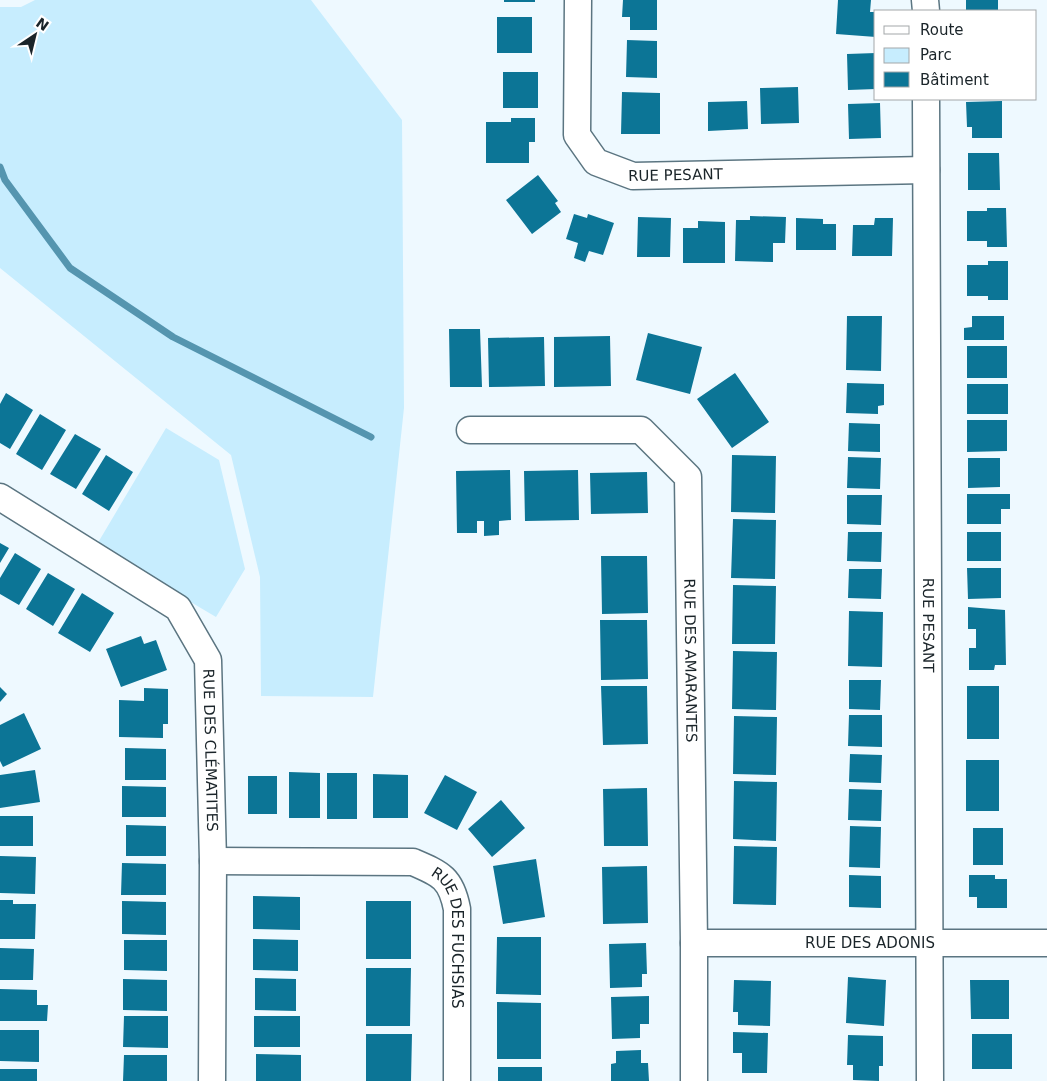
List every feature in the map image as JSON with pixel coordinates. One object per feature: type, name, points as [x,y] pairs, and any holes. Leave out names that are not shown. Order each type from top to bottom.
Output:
[{"type":"street","name":"RUE PESANT","points":[[578,0],[577,135],[596,162],[633,176],[926,170]]},
{"type":"street","name":"RUE PESANT","points":[[926,100],[930,1081]]},
{"type":"street","name":"RUE DES AMARANTES","points":[[470,430],[641,430],[688,477],[694,1081]]},
{"type":"street","name":"RUE DES CLÉMATITES","points":[[0,497],[178,608],[208,660],[213,861],[212,1081]]},
{"type":"street","name":"RUE DES FUCHSIAS","points":[[213,861],[413,862],[438,873],[453,890],[457,909],[457,1081]]},
{"type":"street","name":"RUE DES ADONIS","points":[[694,943],[930,945],[1047,943]]},
{"type":"green space","points":[[35,0],[311,0],[402,120],[404,408],[373,697],[261,696],[260,577],[231,455],[0,268],[0,7],[21,7]]},
{"type":"green space","points":[[166,428],[219,460],[245,569],[216,617],[96,546]]},
{"type":"building","points":[[504,0],[535,0],[535,2],[504,2]]},
{"type":"building","points":[[623,0],[657,0],[657,30],[630,30],[630,17],[622,17]]},
{"type":"building","points":[[838,0],[871,0],[870,12],[874,12],[874,37],[836,34]]},
{"type":"building","points":[[966,0],[998,0],[998,10],[966,10]]},
{"type":"building","points":[[497,17],[532,17],[532,53],[497,53]]},
{"type":"building","points":[[627,40],[657,41],[657,78],[626,77]]},
{"type":"building","points":[[874,53],[874,89],[848,90],[847,54]]},
{"type":"building","points":[[503,72],[538,72],[538,108],[503,108]]},
{"type":"building","points":[[798,87],[799,123],[761,124],[760,88]]},
{"type":"building","points":[[622,92],[660,93],[660,134],[621,134]]},
{"type":"building","points":[[747,101],[748,129],[708,131],[708,102]]},
{"type":"building","points":[[1002,101],[1002,138],[972,138],[972,127],[967,127],[966,102]]},
{"type":"building","points":[[880,103],[881,138],[849,139],[848,104]]},
{"type":"building","points":[[511,118],[535,118],[535,142],[529,142],[529,163],[486,163],[486,122],[511,122]]},
{"type":"building","points":[[968,153],[999,153],[1000,190],[968,190]]},
{"type":"building","points":[[538,175],[558,201],[555,203],[561,212],[532,234],[506,200]]},
{"type":"building","points":[[987,208],[1006,208],[1007,247],[987,247],[987,241],[967,241],[967,211],[987,211]]},
{"type":"building","points":[[574,214],[587,218],[588,214],[614,223],[603,255],[589,251],[585,262],[574,258],[578,243],[566,239]]},
{"type":"building","points":[[750,216],[786,217],[785,243],[773,243],[773,262],[735,261],[736,220],[750,220]]},
{"type":"building","points":[[638,217],[671,218],[670,257],[637,257]]},
{"type":"building","points":[[796,218],[823,219],[823,224],[836,224],[836,250],[796,250]]},
{"type":"building","points":[[875,218],[893,218],[892,256],[852,256],[853,225],[874,225]]},
{"type":"building","points":[[698,221],[725,222],[725,263],[683,263],[683,228],[698,228]]},
{"type":"building","points":[[988,261],[1008,261],[1008,300],[988,300],[988,296],[967,296],[967,265],[988,265]]},
{"type":"building","points":[[847,316],[882,316],[881,371],[846,370]]},
{"type":"building","points":[[972,316],[1004,316],[1004,340],[964,340],[964,328],[972,327]]},
{"type":"building","points":[[449,329],[480,329],[482,387],[450,387]]},
{"type":"building","points":[[648,333],[702,347],[690,394],[636,380]]},
{"type":"building","points":[[610,336],[611,386],[554,387],[554,337]]},
{"type":"building","points":[[544,337],[545,386],[489,387],[488,338]]},
{"type":"building","points":[[967,346],[1007,346],[1007,378],[967,378]]},
{"type":"building","points":[[735,373],[769,422],[732,448],[697,399]]},
{"type":"building","points":[[847,383],[884,384],[884,405],[878,406],[878,414],[846,413]]},
{"type":"building","points":[[967,384],[1008,384],[1008,414],[967,414]]},
{"type":"building","points":[[6,393],[33,410],[10,449],[0,443],[0,404]]},
{"type":"building","points":[[40,414],[66,430],[42,470],[16,454]]},
{"type":"building","points":[[967,420],[1007,420],[1007,451],[967,452]]},
{"type":"building","points":[[849,423],[880,424],[880,452],[848,451]]},
{"type":"building","points":[[75,434],[101,449],[76,489],[50,474]]},
{"type":"building","points":[[106,455],[133,472],[109,511],[82,494]]},
{"type":"building","points":[[732,455],[776,456],[775,513],[731,512]]},
{"type":"building","points":[[848,457],[881,458],[880,489],[847,488]]},
{"type":"building","points":[[968,458],[1000,458],[1000,487],[968,488]]},
{"type":"building","points":[[510,470],[511,520],[499,521],[499,535],[484,536],[484,521],[477,521],[477,533],[457,533],[456,471]]},
{"type":"building","points":[[578,470],[579,520],[525,521],[524,471]]},
{"type":"building","points":[[647,472],[648,513],[591,514],[590,473]]},
{"type":"building","points":[[967,494],[1010,494],[1010,509],[1001,509],[1001,524],[967,524]]},
{"type":"building","points":[[847,495],[882,495],[881,525],[847,524]]},
{"type":"building","points":[[733,519],[776,520],[775,579],[731,578]]},
{"type":"building","points":[[848,532],[882,532],[881,562],[847,561]]},
{"type":"building","points":[[967,532],[1001,532],[1001,561],[967,561]]},
{"type":"building","points":[[0,543],[9,548],[0,563]]},
{"type":"building","points":[[15,553],[41,569],[19,605],[0,594],[0,578]]},
{"type":"building","points":[[601,556],[647,556],[648,613],[602,614]]},
{"type":"building","points":[[967,568],[1001,568],[1001,598],[968,599]]},
{"type":"building","points":[[849,569],[882,569],[881,599],[848,598]]},
{"type":"building","points":[[48,573],[75,589],[53,626],[26,609]]},
{"type":"building","points":[[733,585],[776,586],[775,644],[732,644]]},
{"type":"building","points":[[82,593],[114,613],[90,652],[58,633]]},
{"type":"building","points":[[968,607],[1005,610],[1006,665],[995,665],[994,670],[969,670],[969,648],[976,648],[976,629],[968,629]]},
{"type":"building","points":[[849,611],[883,612],[882,667],[848,666]]},
{"type":"building","points":[[600,620],[647,620],[648,679],[601,680]]},
{"type":"building","points":[[141,636],[144,644],[156,640],[167,670],[121,687],[106,649]]},
{"type":"building","points":[[733,651],[777,652],[776,710],[732,709]]},
{"type":"building","points":[[849,680],[881,680],[880,710],[849,709]]},
{"type":"building","points":[[601,686],[647,686],[648,744],[603,745]]},
{"type":"building","points":[[967,686],[999,686],[999,739],[967,739]]},
{"type":"building","points":[[0,687],[7,694],[0,702]]},
{"type":"building","points":[[144,688],[168,689],[168,724],[163,724],[163,738],[119,737],[119,700],[144,701]]},
{"type":"building","points":[[24,713],[41,749],[3,767],[0,761],[0,725]]},
{"type":"building","points":[[849,715],[882,715],[882,747],[848,746]]},
{"type":"building","points":[[734,716],[777,717],[776,775],[733,774]]},
{"type":"building","points":[[125,748],[166,749],[166,780],[125,780]]},
{"type":"building","points":[[850,754],[882,755],[881,783],[849,782]]},
{"type":"building","points":[[966,760],[999,760],[999,811],[966,811]]},
{"type":"building","points":[[35,770],[40,802],[0,808],[0,775]]},
{"type":"building","points":[[289,772],[320,773],[320,818],[289,818]]},
{"type":"building","points":[[327,773],[357,773],[357,819],[327,819]]},
{"type":"building","points":[[373,774],[408,775],[408,818],[373,818]]},
{"type":"building","points":[[445,775],[477,792],[457,830],[424,813]]},
{"type":"building","points":[[248,776],[277,776],[277,814],[248,814]]},
{"type":"building","points":[[734,781],[777,782],[776,841],[733,839]]},
{"type":"building","points":[[122,786],[166,787],[166,817],[122,817]]},
{"type":"building","points":[[647,788],[648,846],[604,846],[603,789]]},
{"type":"building","points":[[849,789],[882,790],[881,821],[848,820]]},
{"type":"building","points":[[501,800],[525,828],[492,857],[468,829]]},
{"type":"building","points":[[0,816],[33,816],[33,846],[0,846]]},
{"type":"building","points":[[126,825],[166,826],[166,856],[126,856]]},
{"type":"building","points":[[850,826],[881,827],[880,868],[849,867]]},
{"type":"building","points":[[973,828],[1003,828],[1003,865],[973,865]]},
{"type":"building","points":[[734,846],[777,847],[776,905],[733,904]]},
{"type":"building","points":[[0,856],[36,857],[35,894],[0,893]]},
{"type":"building","points":[[536,859],[545,917],[503,924],[493,866]]},
{"type":"building","points":[[122,863],[166,864],[166,895],[121,895]]},
{"type":"building","points":[[647,866],[648,923],[603,924],[602,867]]},
{"type":"building","points":[[849,875],[881,876],[881,908],[849,907]]},
{"type":"building","points":[[969,875],[995,875],[995,879],[1007,879],[1007,908],[977,908],[977,897],[969,897]]},
{"type":"building","points":[[253,896],[300,897],[300,930],[253,929]]},
{"type":"building","points":[[0,900],[13,900],[13,904],[36,904],[35,939],[0,939]]},
{"type":"building","points":[[122,901],[166,902],[166,935],[122,934]]},
{"type":"building","points":[[366,901],[411,901],[411,959],[366,959]]},
{"type":"building","points":[[497,937],[541,937],[541,995],[496,994]]},
{"type":"building","points":[[253,939],[298,940],[298,971],[253,970]]},
{"type":"building","points":[[124,940],[167,940],[167,971],[124,970]]},
{"type":"building","points":[[646,943],[647,974],[642,974],[642,987],[610,988],[609,944]]},
{"type":"building","points":[[0,948],[34,949],[33,980],[0,980]]},
{"type":"building","points":[[366,968],[411,968],[410,1026],[366,1026]]},
{"type":"building","points":[[848,977],[886,980],[884,1026],[846,1023]]},
{"type":"building","points":[[255,978],[296,979],[296,1011],[255,1010]]},
{"type":"building","points":[[123,979],[167,980],[167,1011],[123,1010]]},
{"type":"building","points":[[734,980],[771,981],[770,1026],[738,1025],[738,1012],[733,1012]]},
{"type":"building","points":[[970,980],[1009,980],[1009,1019],[971,1019]]},
{"type":"building","points":[[0,989],[37,990],[37,1005],[48,1005],[47,1021],[0,1021]]},
{"type":"building","points":[[649,996],[649,1024],[640,1024],[640,1038],[612,1039],[611,997]]},
{"type":"building","points":[[497,1002],[541,1003],[541,1059],[497,1059]]},
{"type":"building","points":[[124,1016],[168,1016],[168,1048],[123,1047]]},
{"type":"building","points":[[254,1016],[300,1016],[300,1047],[254,1047]]},
{"type":"building","points":[[0,1030],[39,1030],[39,1062],[0,1061]]},
{"type":"building","points":[[733,1032],[768,1033],[767,1073],[742,1073],[742,1053],[733,1053]]},
{"type":"building","points":[[366,1034],[412,1034],[411,1081],[366,1081]]},
{"type":"building","points":[[972,1034],[1012,1034],[1012,1069],[972,1069]]},
{"type":"building","points":[[848,1035],[883,1036],[883,1066],[879,1066],[879,1081],[853,1080],[853,1065],[847,1065]]},
{"type":"building","points":[[641,1050],[641,1063],[648,1063],[649,1081],[611,1081],[611,1064],[616,1063],[616,1051]]},
{"type":"building","points":[[256,1054],[301,1055],[301,1081],[256,1081]]},
{"type":"building","points":[[124,1055],[167,1055],[167,1081],[123,1081]]},
{"type":"building","points":[[498,1067],[542,1067],[542,1081],[498,1081]]},
{"type":"building","points":[[0,1069],[37,1069],[37,1081],[0,1081]]},
{"type":"waterway","points":[[0,167],[5,180],[70,268],[173,337],[371,437]]}]
